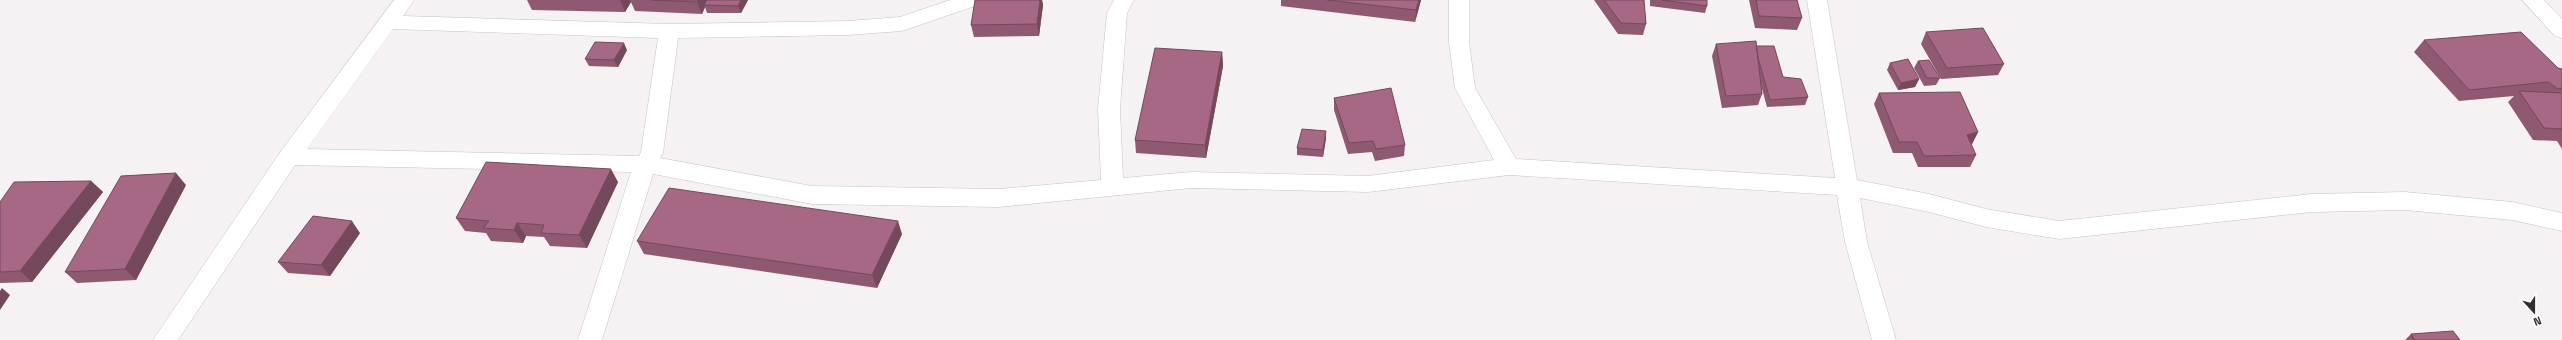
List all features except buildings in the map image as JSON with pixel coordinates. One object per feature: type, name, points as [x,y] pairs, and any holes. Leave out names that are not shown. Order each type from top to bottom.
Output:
[{"type":"street","points":[[165,340],[289,157],[404,0]]},
{"type":"street","points":[[387,22],[669,32],[848,28],[902,24],[971,0]]},
{"type":"street","points":[[1112,187],[1109,109],[1117,13],[1124,0]]},
{"type":"street","points":[[1459,0],[1459,42],[1465,88],[1510,167]]},
{"type":"street","points":[[1817,0],[1849,187],[1856,242],[1884,340]]},
{"type":"street","points":[[2532,0],[2562,31]]},
{"type":"street","points":[[590,340],[645,164],[652,153],[669,32]]},
{"type":"street","points":[[289,157],[645,164],[812,195],[999,198],[1191,180],[1368,184],[1510,167],[1849,187],[1929,203],[1986,218],[2059,230],[2312,203],[2389,202],[2512,211],[2562,222]]}]
